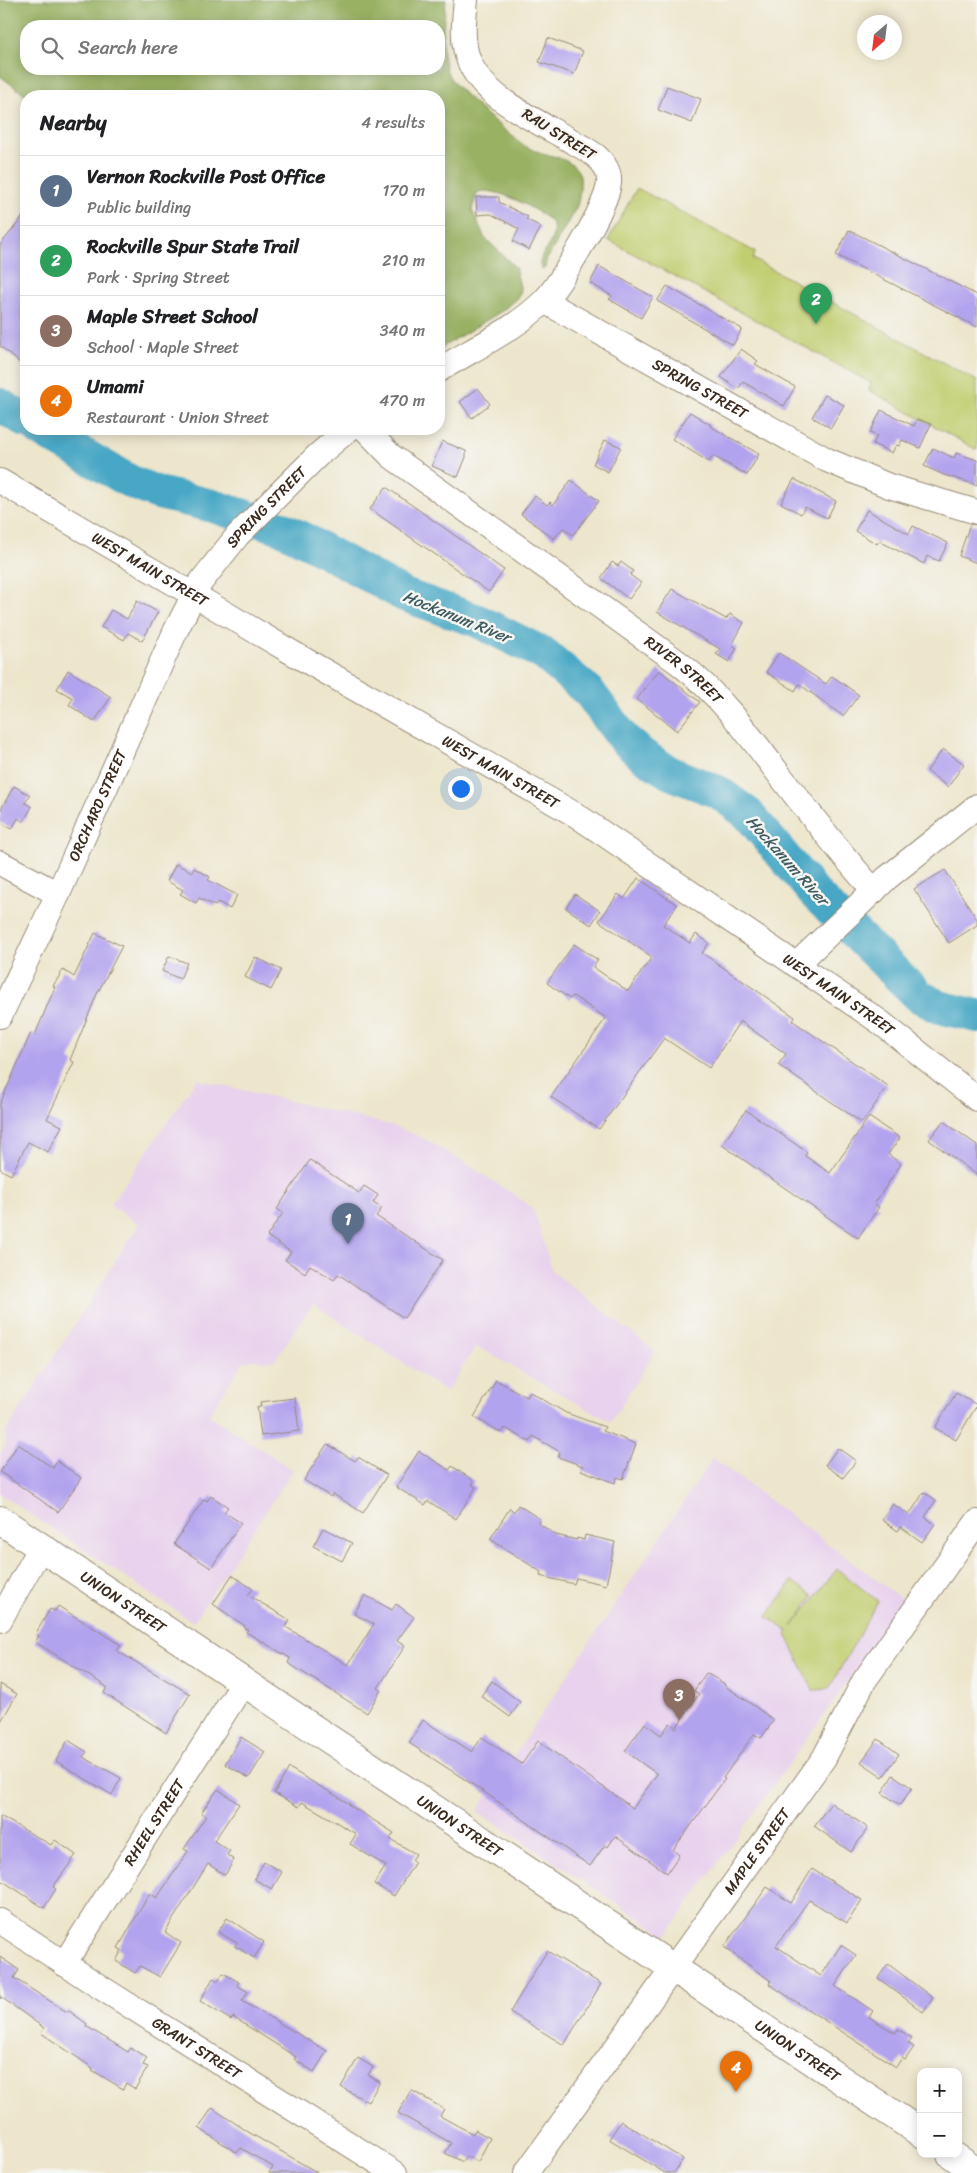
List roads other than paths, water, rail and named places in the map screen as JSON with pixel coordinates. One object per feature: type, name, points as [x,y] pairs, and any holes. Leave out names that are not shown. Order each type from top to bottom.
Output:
[{"type":"main road","name":"UNION STREET","points":[[0,1520],[917,2130]]},
{"type":"main road","points":[[957,2158],[977,2172]]},
{"type":"street","name":"RAU STREET","points":[[466,0],[464,39],[469,61],[474,71],[485,84],[509,103],[596,156],[608,172],[609,183],[603,202],[560,280],[544,301]]},
{"type":"street","points":[[445,366],[516,323],[544,301]]},
{"type":"street","name":"SPRING STREET","points":[[544,301],[827,460],[889,486],[977,512]]},
{"type":"street","name":"SPRING STREET","points":[[194,594],[208,572],[231,543],[298,475],[342,435]]},
{"type":"street","name":"RIVER STREET","points":[[371,435],[391,456],[680,663],[703,682],[729,709],[844,857],[867,897]]},
{"type":"street","name":"WEST MAIN STREET","points":[[0,481],[554,802],[910,1044],[977,1099]]},
{"type":"street","name":"ORCHARD STREET","points":[[0,1016],[58,894],[194,594]]},
{"type":"street","points":[[796,965],[867,897],[977,806]]},
{"type":"street","points":[[0,863],[58,894]]},
{"type":"street","name":"MAPLE STREET","points":[[526,2173],[824,1758],[864,1681],[977,1522]]},
{"type":"street","points":[[0,1620],[41,1547]]},
{"type":"street","name":"RHEEL STREET","points":[[64,1964],[244,1682]]},
{"type":"street","name":"GRANT STREET","points":[[0,1921],[64,1964],[395,2173]]},
{"type":"waterway","name":"Hockanum River","points":[[0,405],[20,417]]},
{"type":"waterway","name":"Hockanum River","points":[[49,435],[131,482],[158,493],[213,506],[279,527],[404,595],[478,621],[544,654],[589,692],[623,738],[641,754],[670,773],[718,792],[748,814],[815,894],[919,996],[939,1007],[977,1016]]},
{"type":"place","name":"Rockville Spur State Trail","points":[[816,324]]},
{"type":"place","name":"Vernon Rockville Post Office","points":[[348,1244]]},
{"type":"place","name":"Maple Street School","points":[[679,1720]]},
{"type":"place","name":"Umami","points":[[736,2092]]}]
